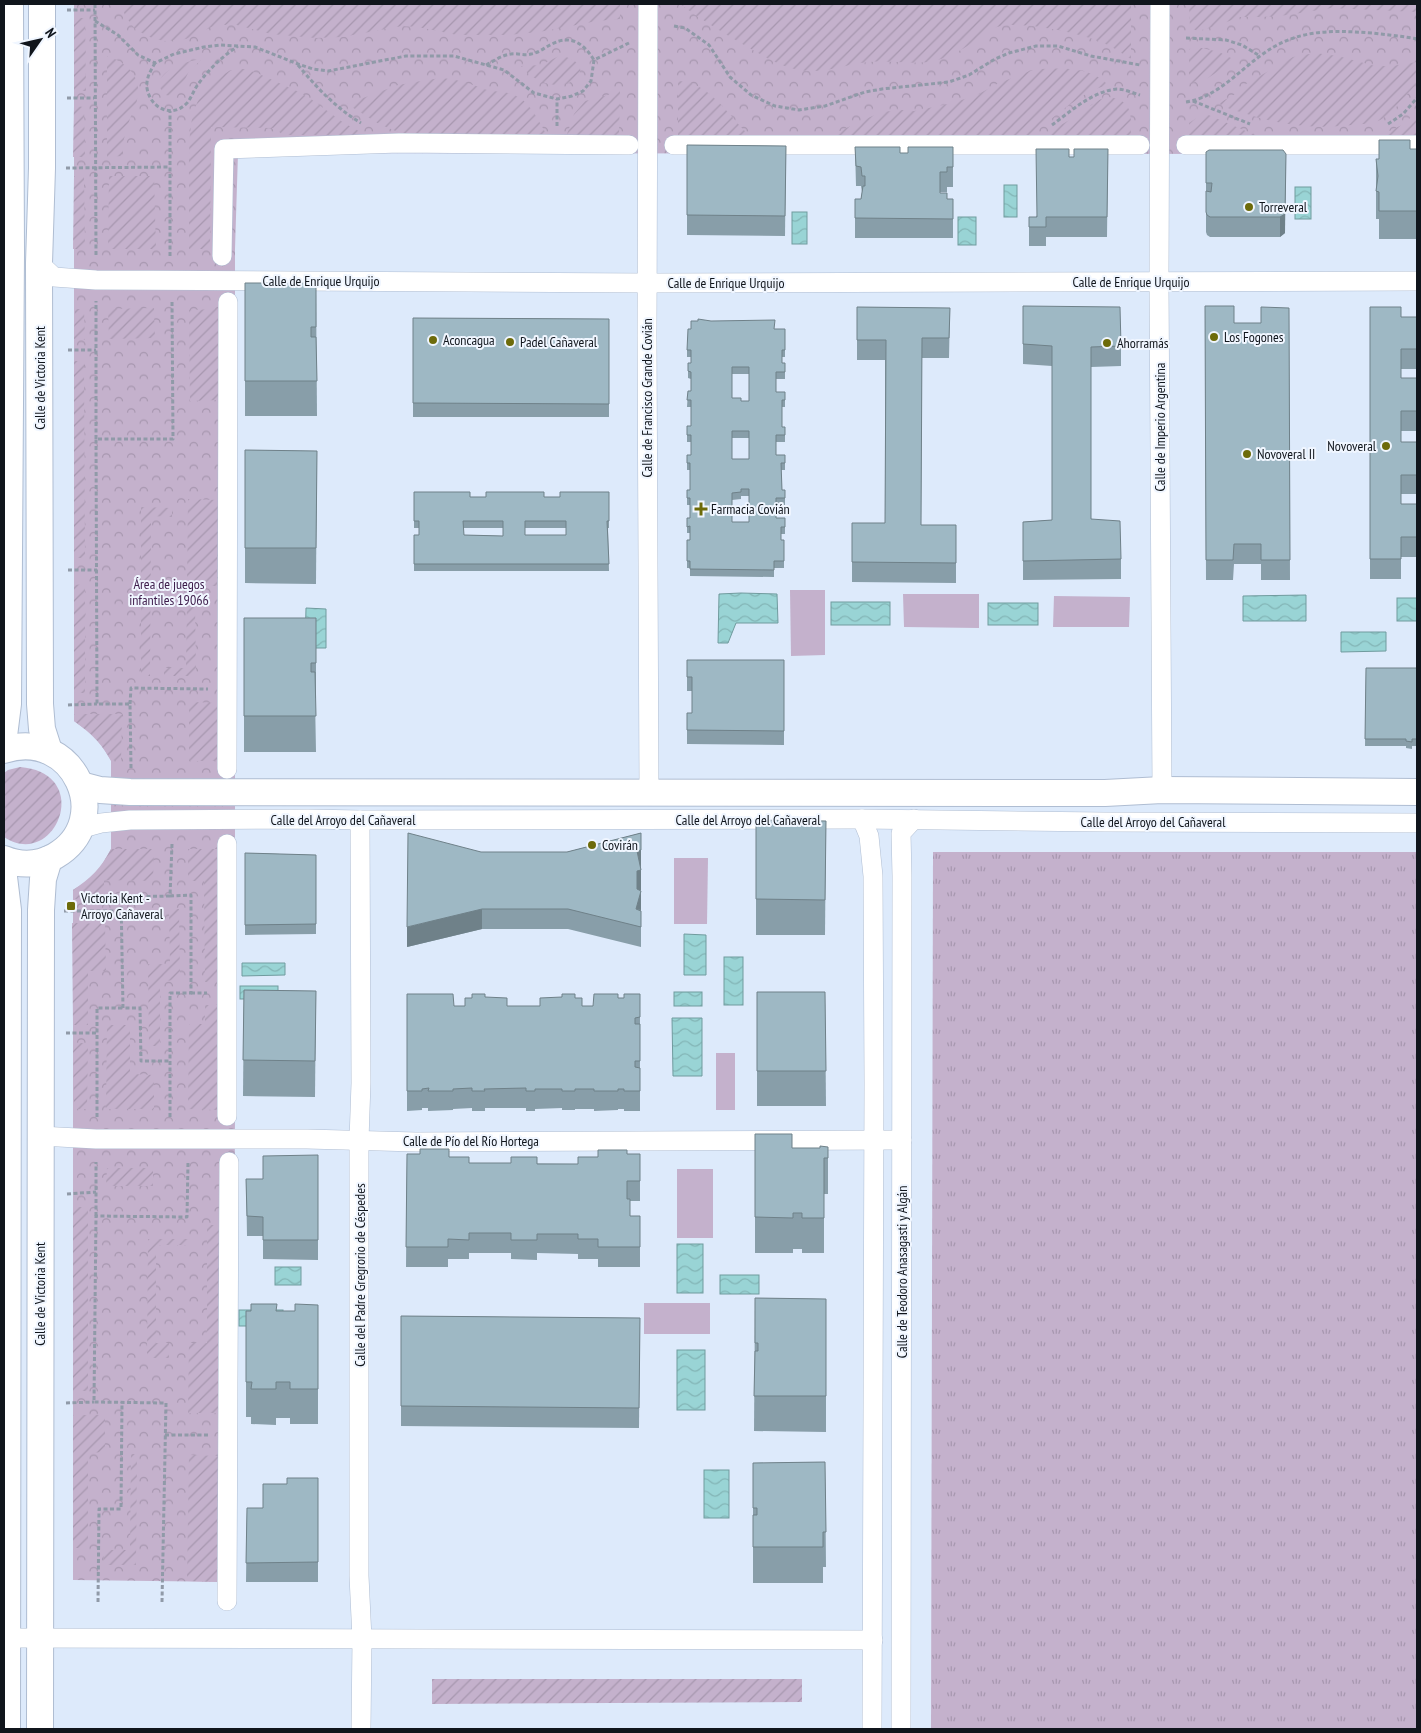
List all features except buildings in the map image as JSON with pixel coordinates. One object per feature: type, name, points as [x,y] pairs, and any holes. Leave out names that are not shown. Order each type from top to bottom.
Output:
[{"type":"main road","points":[[4,736],[8,704],[7,254],[10,4]]},
{"type":"main road","name":"Calle de Victoria Kent","points":[[42,4],[42,168],[39,264],[40,704],[42,729],[48,750]]},
{"type":"main road","points":[[4,750],[15,746],[32,746],[48,750],[59,756],[68,764],[81,785],[84,799],[84,814],[79,828],[67,847],[49,859],[25,864],[4,859]]},
{"type":"main road","name":"Calle del Arroyo del Cañaveral","points":[[81,785],[100,790],[130,792],[1104,793],[1162,790],[1417,792]]},
{"type":"main road","name":"Calle de Victoria Kent","points":[[40,1729],[40,910],[43,879],[49,859]]},
{"type":"main road","points":[[4,877],[8,910],[6,1278],[7,1729]]},
{"type":"street","name":"Calle de Francisco Grande Covián","points":[[648,4],[649,792]]},
{"type":"street","name":"Calle de Imperio Argentina","points":[[1160,4],[1159,282],[1162,790]]},
{"type":"street","points":[[222,256],[224,149],[399,144],[629,145]]},
{"type":"street","points":[[674,145],[1140,145]]},
{"type":"street","points":[[1186,145],[1417,145]]},
{"type":"street","name":"Calle de Enrique Urquijo","points":[[39,264],[54,277],[96,280],[648,283],[1417,282]]},
{"type":"street","points":[[227,769],[228,302]]},
{"type":"street","name":"Calle del Arroyo del Cañaveral","points":[[79,828],[101,823],[130,820],[308,819],[862,819],[1417,823]]},
{"type":"street","name":"Calle de Teodoro Anasagasti y Algán","points":[[862,819],[869,836],[873,876],[872,1729]]},
{"type":"street","name":"Calle del Padre Gregrorio de Céspedes","points":[[360,820],[359,1576],[362,1639],[362,1729]]},
{"type":"street","name":"Calle de Teodoro Anasagasti y Algán","points":[[901,1729],[901,833],[914,820]]},
{"type":"street","points":[[226,1116],[227,844]]},
{"type":"street","name":"Calle de Pío del Río Hortega","points":[[40,1136],[96,1139],[307,1139],[416,1142],[902,1140]]},
{"type":"street","points":[[227,1601],[229,1162]]},
{"type":"street","points":[[6,1638],[873,1640]]},
{"type":"path","points":[[95,4],[94,168],[96,257]]},
{"type":"path","points":[[67,10],[95,10]]},
{"type":"path","points":[[95,21],[118,35],[138,55],[155,63]]},
{"type":"path","points":[[674,26],[685,28],[709,45],[730,77],[751,95],[775,106],[799,110],[825,106],[882,88],[949,82],[969,75],[995,59],[1036,46],[1058,46],[1091,56],[1141,66]]},
{"type":"path","points":[[1186,102],[1192,101],[1232,80],[1260,56],[1282,41],[1302,35],[1325,31],[1401,35],[1417,39]]},
{"type":"path","points":[[1186,38],[1226,40],[1242,45],[1260,56]]},
{"type":"path","points":[[239,45],[225,55],[210,70],[187,103],[180,108],[170,111],[152,103],[147,89],[147,76],[155,63],[174,54],[220,45],[239,45],[255,47],[313,69],[328,71],[406,56],[454,56],[486,66],[504,70],[534,93],[557,99],[572,96],[583,91],[592,81],[594,60],[587,49],[574,41],[563,40],[539,52],[530,55],[510,54],[486,66]]},
{"type":"path","points":[[594,60],[630,43]]},
{"type":"path","points":[[298,64],[333,103],[347,115],[363,124]]},
{"type":"path","points":[[1028,145],[1065,116],[1098,94],[1119,89],[1141,95]]},
{"type":"path","points":[[68,98],[94,98]]},
{"type":"path","points":[[170,111],[170,256]]},
{"type":"path","points":[[66,168],[170,167]]},
{"type":"path","points":[[96,439],[173,440],[172,301]]},
{"type":"path","points":[[96,302],[97,704]]},
{"type":"path","points":[[68,350],[96,350]]},
{"type":"path","points":[[68,570],[96,570]]},
{"type":"path","points":[[131,771],[131,688],[227,689]]},
{"type":"path","points":[[68,704],[130,704]]},
{"type":"path","points":[[170,896],[172,844]]},
{"type":"path","points":[[123,1008],[121,897],[191,896],[190,993],[170,993],[170,1117]]},
{"type":"path","points":[[64,910],[121,911]]},
{"type":"path","points":[[97,1117],[97,1008],[140,1008],[141,1061],[171,1061]]},
{"type":"path","points":[[66,1033],[97,1033]]},
{"type":"path","points":[[94,1402],[96,1162]]},
{"type":"path","points":[[96,1216],[187,1217],[188,1162]]},
{"type":"path","points":[[67,1194],[96,1192]]},
{"type":"path","points":[[98,1602],[99,1509],[121,1510],[122,1402]]},
{"type":"path","points":[[66,1403],[166,1403],[162,1602]]},
{"type":"path","points":[[164,1435],[228,1434]]},
{"type":"green space","name":"Área de juegos infantiles 19066","points":[[74,4],[1417,4],[1417,154],[238,153],[235,249],[233,1582],[73,1580],[73,890],[89,880],[100,868],[111,849],[111,761],[92,734],[74,721]]},
{"type":"green space","points":[[122,4],[620,4],[620,19],[508,35],[457,35],[418,27],[402,26],[342,37],[315,38],[271,34],[233,24],[214,26],[186,39],[165,41],[154,39],[136,30],[125,16]]},
{"type":"green space","points":[[680,4],[1131,4],[1131,59],[1091,38],[1049,28],[1007,25],[991,30],[948,56],[929,62],[870,62],[825,70],[801,70],[783,65],[744,45]]},
{"type":"green space","points":[[1189,4],[1417,4],[1417,12],[1331,8],[1288,15],[1240,17],[1198,31],[1190,28]]},
{"type":"green space","points":[[74,18],[85,18],[86,91],[74,91]]},
{"type":"green space","points":[[1202,48],[1219,52],[1235,60],[1208,78],[1189,84],[1189,49]]},
{"type":"green space","points":[[1315,53],[1338,56],[1375,66],[1392,66],[1417,62],[1417,84],[1397,107],[1387,115],[1379,121],[1364,124],[1325,127],[1299,126],[1260,118],[1218,103],[1237,93],[1246,84],[1293,57]]},
{"type":"green space","points":[[107,56],[127,67],[132,72],[138,85],[136,103],[125,135],[122,156],[107,157]]},
{"type":"green space","points":[[559,56],[572,59],[579,65],[580,69],[577,77],[563,85],[548,84],[540,81],[521,66],[541,65]]},
{"type":"green space","points":[[201,60],[189,71],[179,92],[173,96],[165,95],[160,82],[163,76],[174,67]]},
{"type":"green space","points":[[235,69],[245,69],[257,73],[299,92],[344,123],[366,135],[282,135],[276,128],[211,127],[210,249],[189,249],[190,143],[194,113],[199,100],[207,88],[219,77]]},
{"type":"green space","points":[[1037,69],[1066,69],[1085,72],[1102,79],[1109,86],[1090,91],[1079,98],[1028,139],[827,137],[881,112],[914,111],[948,104],[975,96],[997,84]]},
{"type":"green space","points":[[440,78],[457,80],[487,90],[517,96],[533,111],[548,137],[405,135],[379,124],[347,104],[398,85]]},
{"type":"green space","points":[[678,81],[700,87],[718,102],[750,136],[678,136]]},
{"type":"green space","points":[[620,88],[619,136],[566,137],[574,114],[585,101],[608,95]]},
{"type":"green space","points":[[1107,97],[1122,101],[1129,110],[1131,116],[1131,137],[1048,138],[1058,127],[1080,114],[1095,102]]},
{"type":"green space","points":[[74,106],[84,107],[85,157],[73,157]]},
{"type":"green space","points":[[1417,112],[1417,137],[1377,137],[1402,125]]},
{"type":"green space","points":[[1204,113],[1264,137],[1189,135],[1189,123]]},
{"type":"green space","points":[[74,176],[84,176],[85,249],[73,249]]},
{"type":"green space","points":[[109,176],[154,176],[156,249],[108,249]]},
{"type":"green space","points":[[154,308],[155,338],[109,339],[108,309]]},
{"type":"green space","points":[[75,309],[84,309],[85,340],[74,339]]},
{"type":"green space","points":[[218,309],[219,400],[190,401],[189,310]]},
{"type":"green space","points":[[74,361],[84,361],[85,558],[74,558]]},
{"type":"green space","points":[[188,499],[218,500],[217,586],[187,586]]},
{"type":"green space","points":[[141,507],[172,508],[172,517],[151,516],[150,676],[141,676]]},
{"type":"green space","points":[[85,584],[85,693],[74,693],[74,585]]},
{"type":"green space","points":[[790,590],[825,590],[825,655],[791,656]]},
{"type":"green space","points":[[903,594],[979,594],[979,628],[904,627]]},
{"type":"green space","points":[[1054,596],[1130,597],[1129,627],[1053,627]]},
{"type":"green space","points":[[187,603],[195,604],[196,676],[164,676],[164,668],[186,668]]},
{"type":"green space","points":[[189,702],[220,703],[219,761],[189,761]]},
{"type":"green space","points":[[74,714],[122,714],[121,761],[111,760],[95,739],[74,721]]},
{"type":"green space","points":[[20,767],[43,773],[56,785],[61,801],[59,817],[51,831],[39,841],[22,844],[4,837],[4,773]]},
{"type":"green space","points":[[111,849],[154,849],[153,881],[104,880],[104,898],[73,899],[73,890],[95,872]]},
{"type":"green space","points":[[188,849],[219,849],[219,982],[205,982],[204,881],[188,881]]},
{"type":"green space","points":[[933,852],[1417,852],[1417,1729],[931,1729]]},
{"type":"green space","points":[[674,858],[708,858],[707,924],[674,924]]},
{"type":"green space","points":[[169,909],[179,909],[180,980],[160,981],[160,1046],[149,1046],[148,964],[170,964]]},
{"type":"green space","points":[[72,923],[105,924],[106,971],[88,971],[88,1025],[73,1025]]},
{"type":"green space","points":[[205,1005],[219,1005],[218,1110],[188,1109],[189,1024],[205,1024]]},
{"type":"green space","points":[[107,1025],[130,1025],[130,1074],[154,1075],[154,1109],[106,1109]]},
{"type":"green space","points":[[73,1043],[88,1043],[87,1109],[74,1109]]},
{"type":"green space","points":[[716,1053],[735,1053],[735,1110],[716,1110]]},
{"type":"green space","points":[[107,1168],[153,1168],[153,1186],[106,1186]]},
{"type":"green space","points":[[677,1169],[713,1169],[713,1238],[677,1238]]},
{"type":"green space","points":[[73,1207],[88,1207],[88,1391],[73,1391]]},
{"type":"green space","points":[[207,1225],[219,1225],[218,1413],[188,1413],[189,1343],[207,1343]]},
{"type":"green space","points":[[148,1239],[190,1239],[190,1245],[156,1245],[156,1343],[169,1343],[169,1358],[147,1358]]},
{"type":"green space","points":[[644,1303],[710,1303],[710,1334],[644,1334]]},
{"type":"green space","points":[[73,1415],[105,1415],[105,1452],[88,1453],[88,1548],[73,1548]]},
{"type":"green space","points":[[131,1454],[137,1454],[136,1565],[103,1565],[104,1550],[130,1550]]},
{"type":"green space","points":[[189,1455],[218,1456],[217,1582],[187,1581]]},
{"type":"green space","points":[[432,1679],[802,1679],[802,1702],[432,1704]]},
{"type":"water","points":[[1004,185],[1017,185],[1017,217],[1004,217]]},
{"type":"water","points":[[1295,187],[1311,187],[1311,219],[1295,219]]},
{"type":"water","points":[[792,212],[807,212],[807,244],[792,244]]},
{"type":"water","points":[[958,217],[976,217],[976,245],[958,245]]},
{"type":"water","points":[[719,594],[777,594],[778,623],[736,623],[728,643],[718,643]]},
{"type":"water","points":[[1306,595],[1306,621],[1243,621],[1243,596]]},
{"type":"water","points":[[1397,598],[1417,598],[1417,621],[1397,621]]},
{"type":"water","points":[[831,602],[890,602],[890,625],[831,625]]},
{"type":"water","points":[[988,603],[1038,603],[1038,625],[988,625]]},
{"type":"water","points":[[306,608],[326,609],[326,648],[305,648]]},
{"type":"water","points":[[1341,632],[1386,632],[1386,651],[1341,652]]},
{"type":"water","points":[[684,934],[706,935],[706,975],[684,975]]},
{"type":"water","points":[[724,957],[743,957],[743,1005],[724,1005]]},
{"type":"water","points":[[242,963],[285,963],[285,975],[242,976]]},
{"type":"water","points":[[240,986],[278,986],[278,999],[240,999]]},
{"type":"water","points":[[674,992],[702,992],[702,1006],[674,1006]]},
{"type":"water","points":[[672,1018],[702,1018],[702,1076],[673,1076]]},
{"type":"water","points":[[677,1244],[703,1244],[703,1293],[677,1293]]},
{"type":"water","points":[[275,1267],[301,1267],[301,1285],[275,1285]]},
{"type":"water","points":[[720,1275],[759,1275],[759,1294],[720,1294]]},
{"type":"water","points":[[239,1310],[283,1310],[283,1326],[239,1326]]},
{"type":"water","points":[[677,1350],[705,1350],[705,1410],[677,1410]]},
{"type":"water","points":[[704,1470],[729,1470],[729,1518],[704,1518]]},
{"type":"place","name":"Torreveral","points":[[1249,207]]},
{"type":"place","name":"Los Fogones","points":[[1214,337]]},
{"type":"place","name":"Aconcagua","points":[[433,340]]},
{"type":"place","name":"Padel Cañaveral","points":[[510,342]]},
{"type":"place","name":"Ahorramás","points":[[1107,343]]},
{"type":"place","name":"Novoveral","points":[[1386,446]]},
{"type":"place","name":"Novoveral II","points":[[1247,454]]},
{"type":"place","name":"Farmacia Covián","points":[[701,509]]},
{"type":"place","name":"Covirán","points":[[592,845]]},
{"type":"place","name":"Victoria Kent - Arroyo Cañaveral","points":[[71,906]]}]
